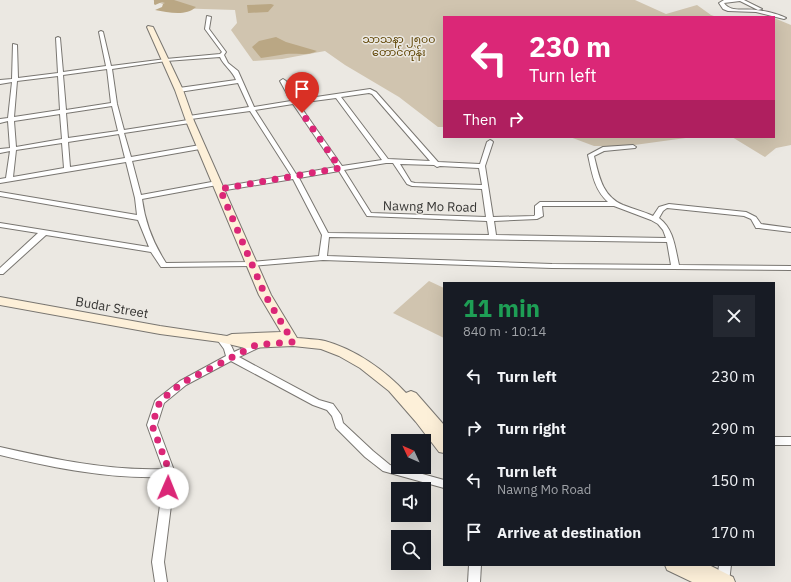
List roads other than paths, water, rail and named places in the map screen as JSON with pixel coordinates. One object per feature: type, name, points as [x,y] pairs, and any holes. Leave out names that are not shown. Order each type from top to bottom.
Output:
[{"type":"street","points":[[768,16],[756,11],[730,10],[725,8],[721,3],[725,1],[740,1],[769,16]]},
{"type":"street","points":[[209,17],[207,29],[220,45],[224,52],[222,55],[226,64],[235,71],[252,109],[295,177],[326,235],[323,258]]},
{"type":"street","points":[[784,20],[791,17]]},
{"type":"street","points":[[775,18],[791,23]]},
{"type":"street","points":[[150,27],[179,90],[200,147],[265,295],[291,339]]},
{"type":"street","points":[[101,32],[109,68],[114,104],[138,198],[141,218],[154,250],[164,265],[251,264],[323,258],[544,266],[791,268]]},
{"type":"street","points":[[58,38],[67,169]]},
{"type":"street","points":[[9,180],[13,149],[11,119],[15,80],[15,45]]},
{"type":"street","points":[[0,82],[166,60],[222,55]]},
{"type":"street","points":[[179,90],[239,80]]},
{"type":"street","name":"Nawng Mo Road","points":[[283,81],[295,103],[340,168],[367,213],[372,216],[491,219],[538,217],[538,206],[545,203],[568,205],[613,204]]},
{"type":"street","points":[[0,151],[365,91],[374,93],[437,164]]},
{"type":"street","points":[[337,96],[386,161]]},
{"type":"street","points":[[0,120],[114,104]]},
{"type":"street","points":[[490,142],[482,166],[493,238]]},
{"type":"street","points":[[0,181],[200,147]]},
{"type":"street","points":[[633,147],[603,149],[591,156],[596,176],[604,195],[613,204],[655,219],[666,229],[676,268]]},
{"type":"street","points":[[138,198],[218,186],[295,177],[386,161],[396,163],[482,166]]},
{"type":"street","points":[[396,163],[410,183],[414,185],[486,187]]},
{"type":"street","points":[[0,194],[141,218]]},
{"type":"street","points":[[655,219],[662,207],[669,206],[746,214],[754,218],[759,226],[791,230]]},
{"type":"street","points":[[0,225],[154,250]]},
{"type":"street","points":[[0,272],[43,233]]},
{"type":"street","points":[[326,235],[669,240]]},
{"type":"street","name":"Budar Street","points":[[0,301],[160,330],[220,338]]},
{"type":"street","points":[[220,338],[244,344],[256,345],[306,335],[318,336],[349,348],[369,361],[401,386],[429,415],[443,434]]},
{"type":"street","points":[[220,338],[291,339],[323,345],[343,353],[364,365],[394,388],[421,418],[443,447]]},
{"type":"street","points":[[220,338],[228,348],[231,357],[316,402],[330,407],[336,415],[339,425],[369,454],[387,468],[443,484]]},
{"type":"street","points":[[161,582],[158,562],[170,473],[152,425],[160,401],[182,383],[256,345]]},
{"type":"street","points":[[775,441],[791,441]]},
{"type":"street","points":[[0,451],[83,468],[146,475],[170,473]]},
{"type":"street","points":[[474,582],[475,566]]},
{"type":"street","points":[[677,566],[721,578]]},
{"type":"street","points":[[695,566],[721,578]]},
{"type":"park label","name":"သာသနာ ၂၅၀၀ တောင်ကုန်း","points":[[399,45]]}]
